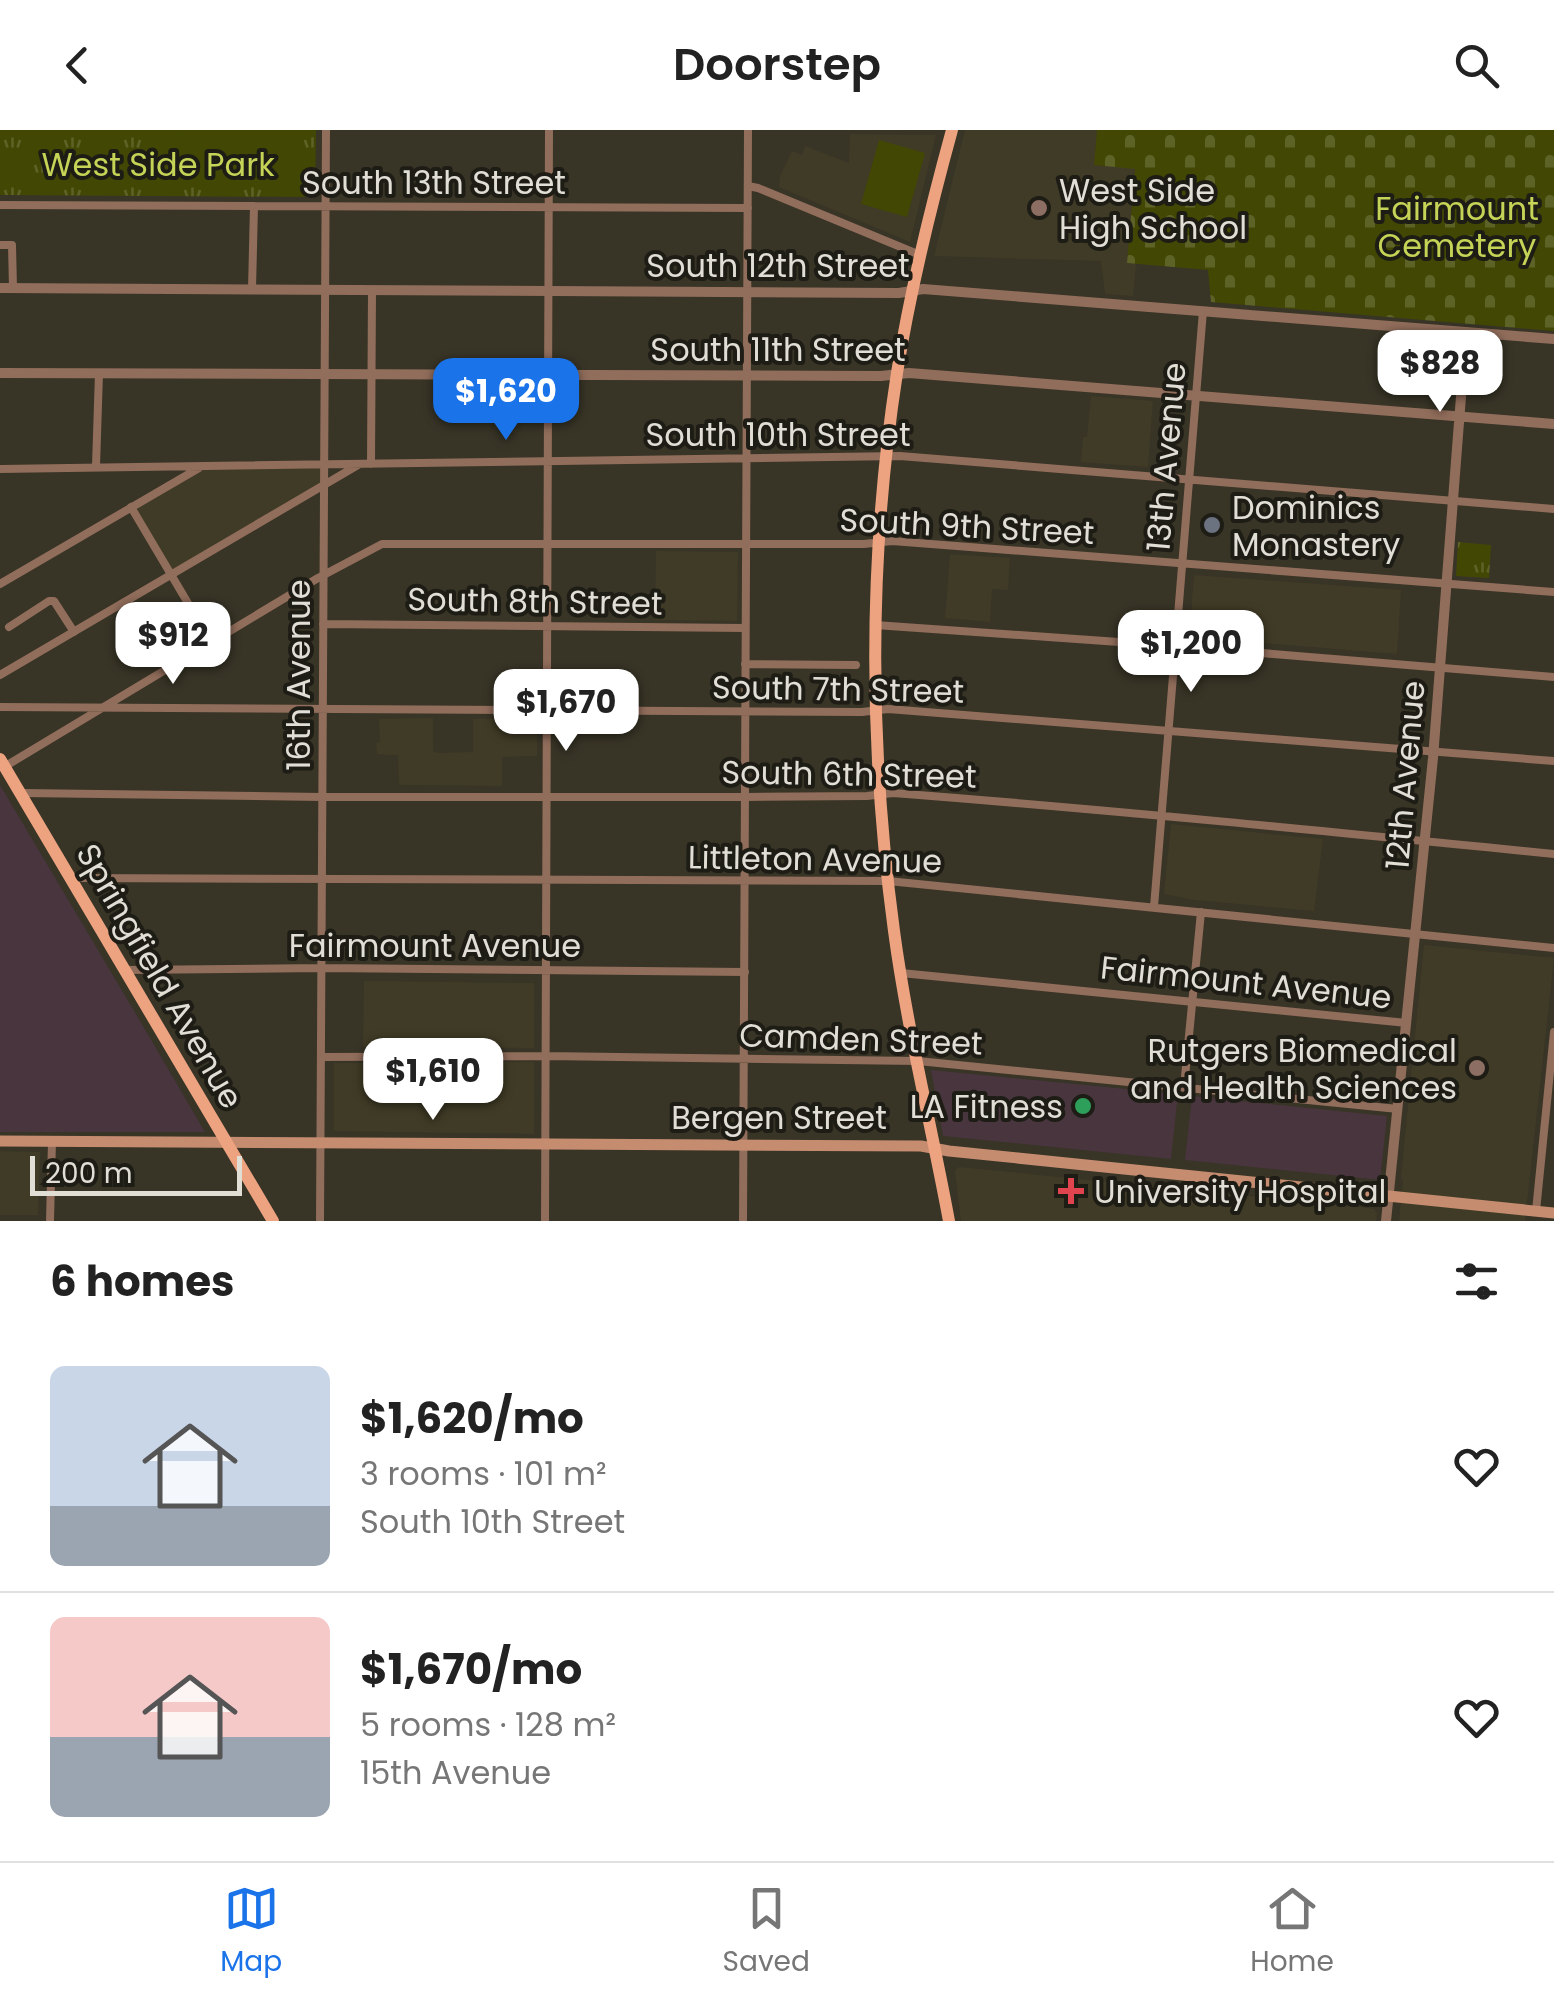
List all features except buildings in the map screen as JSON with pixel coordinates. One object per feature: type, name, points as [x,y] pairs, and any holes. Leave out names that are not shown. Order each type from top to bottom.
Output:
[{"type":"main road","points":[[949,1221],[901,974],[888,881],[874,710],[874,625],[878,542],[897,374],[920,255],[952,130]]},
{"type":"main road","name":"Springfield Avenue","points":[[1,765],[72,878],[273,1221]]},
{"type":"main road","name":"Bergen Street","points":[[0,1141],[908,1145],[1554,1213]]},
{"type":"street","name":"16th Avenue","points":[[320,1221],[326,130]]},
{"type":"street","points":[[545,1221],[549,130]]},
{"type":"street","points":[[743,1221],[748,130]]},
{"type":"street","points":[[748,186],[920,255]]},
{"type":"street","name":"South 13th Street","points":[[0,205],[748,208]]},
{"type":"street","points":[[252,289],[254,206]]},
{"type":"street","points":[[0,245],[12,245],[6,288]]},
{"type":"street","name":"South 12th Street","points":[[6,288],[958,291],[1554,340]]},
{"type":"street","points":[[0,675],[324,483],[366,464],[372,290]]},
{"type":"street","name":"13th Avenue","points":[[1154,907],[1203,311]]},
{"type":"street","name":"12th Avenue","points":[[1386,1221],[1425,841],[1466,332]]},
{"type":"street","name":"South 11th Street","points":[[0,372],[882,376],[909,372],[1554,424]]},
{"type":"street","points":[[96,466],[98,373]]},
{"type":"street","name":"South 10th Street","points":[[0,469],[886,457],[1554,509]]},
{"type":"street","points":[[0,584],[203,465]]},
{"type":"street","points":[[131,507],[211,642]]},
{"type":"street","name":"South 9th Street","points":[[1,765],[382,544],[892,541],[1554,592]]},
{"type":"street","points":[[8,626],[54,601],[74,632]]},
{"type":"street","name":"South 8th Street","points":[[324,624],[746,628]]},
{"type":"street","points":[[874,625],[1554,677]]},
{"type":"street","points":[[745,664],[856,664]]},
{"type":"street","name":"South 7th Street","points":[[0,708],[745,712],[888,708],[1554,761]]},
{"type":"street","name":"South 6th Street","points":[[20,794],[880,794],[1163,814],[1554,854]]},
{"type":"street","name":"Littleton Avenue","points":[[72,878],[888,881],[1554,948]]},
{"type":"street","points":[[1184,1087],[1201,912]]},
{"type":"street","name":"Fairmount Avenue","points":[[125,970],[745,972]]},
{"type":"street","name":"Fairmount Avenue","points":[[901,974],[1407,1023]]},
{"type":"street","points":[[1536,1211],[1554,1032]]},
{"type":"street","name":"Camden Street","points":[[321,1057],[918,1061],[1398,1109]]},
{"type":"street","points":[[50,1221],[52,1142]]},
{"type":"shaded area","name":"West Side High School","points":[[965,130],[1097,130],[1094,165],[1135,168],[1127,263],[1136,264],[1133,296],[1105,294],[1101,261],[934,256]]},
{"type":"shaded area","points":[[850,134],[936,135],[910,242],[779,187],[792,151],[802,155],[805,146],[849,163]]},
{"type":"shaded area","points":[[1091,396],[1153,401],[1148,467],[1081,462]]},
{"type":"shaded area","points":[[324,465],[323,483],[171,573],[132,507],[204,466]]},
{"type":"shaded area","points":[[656,551],[738,552],[737,621],[655,620]]},
{"type":"shaded area","points":[[950,554],[1010,558],[1008,590],[992,589],[990,622],[945,618]]},
{"type":"shaded area","points":[[1194,575],[1401,590],[1397,654],[1189,637]]},
{"type":"shaded area","points":[[433,718],[433,751],[438,753],[473,752],[473,719],[537,719],[537,756],[502,757],[502,786],[399,785],[398,755],[377,754],[379,719]]},
{"type":"shaded area","points":[[0,785],[146,1031],[205,1132],[0,1132]]},
{"type":"shaded area","points":[[1171,824],[1323,839],[1314,911],[1164,894]]},
{"type":"shaded area","name":"Rutgers Biomedical and Health Sciences","points":[[1424,945],[1554,958],[1525,1221],[1399,1221]]},
{"type":"shaded area","points":[[364,981],[534,983],[534,1048],[363,1047]]},
{"type":"shaded area","points":[[534,1062],[534,1134],[334,1131],[334,1063]]},
{"type":"shaded area","points":[[931,1070],[1178,1094],[1171,1159],[943,1136]]},
{"type":"shaded area","points":[[1192,1096],[1387,1116],[1380,1180],[1185,1160]]},
{"type":"shaded area","points":[[0,1151],[40,1152],[38,1215],[0,1215]]},
{"type":"shaded area","name":"Rutgers Biomedical and Health Sciences","points":[[959,1167],[1361,1207],[1374,1209],[1377,1214],[1376,1221],[961,1221],[955,1171]]},
{"type":"green space","name":"West Side Park","points":[[0,130],[316,130],[315,197],[0,195]]},
{"type":"green space","points":[[179,130],[295,130],[295,175],[291,175],[290,185],[204,183],[190,174],[180,155]]},
{"type":"green space","name":"Fairmount Cemetery","points":[[1097,130],[1554,130],[1554,331],[1211,302],[1208,270],[1127,263],[1135,169],[1094,165]]},
{"type":"green space","points":[[879,140],[925,153],[907,217],[861,204]]},
{"type":"green space","points":[[1458,542],[1491,545],[1489,578],[1456,576]]},
{"type":"place","name":"West Side High School","points":[[1039,208]]},
{"type":"place","name":"Dominics Monastery","points":[[1212,525]]},
{"type":"place","name":"Rutgers Biomedical and Health Sciences","points":[[1477,1068]]},
{"type":"place","name":"LA Fitness","points":[[1083,1106]]},
{"type":"place","name":"University Hospital","points":[[1071,1191]]}]
